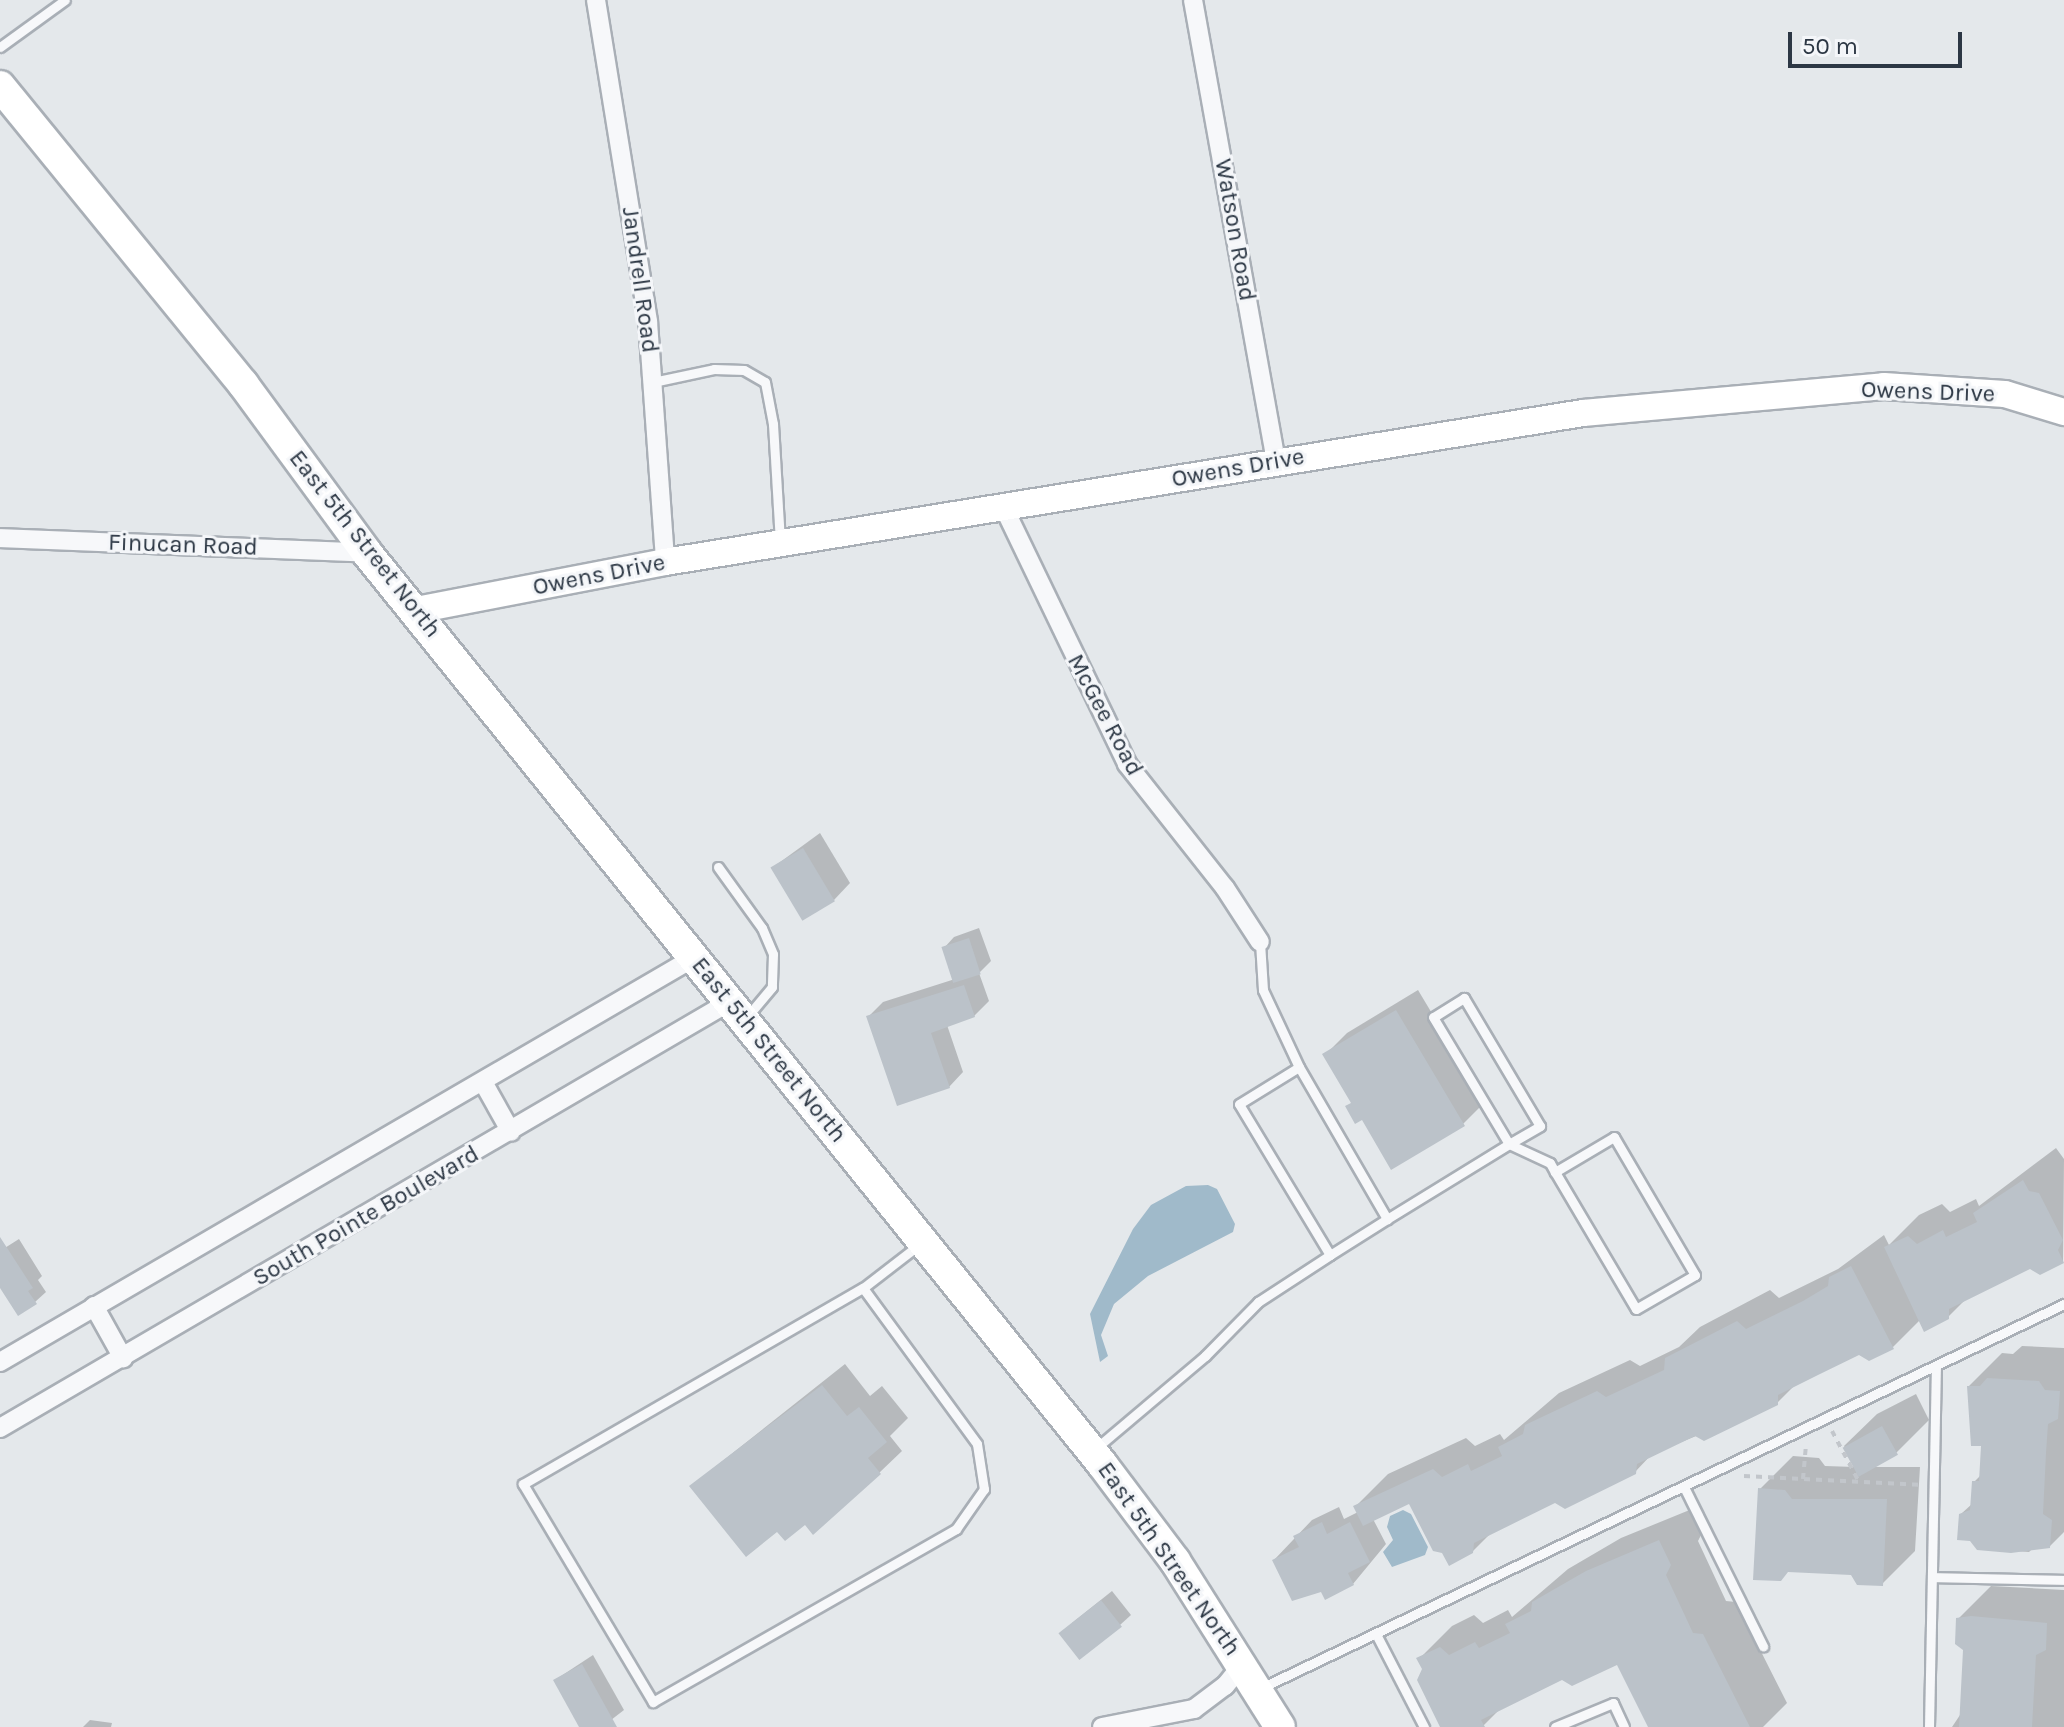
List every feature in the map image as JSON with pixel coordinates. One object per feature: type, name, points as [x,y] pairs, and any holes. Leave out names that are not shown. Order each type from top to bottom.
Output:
[{"type":"main road","name":"East 5th Street North","points":[[0,86],[243,384],[367,553],[1092,1452],[1175,1561],[1280,1727]]},
{"type":"street","name":"Jandrell Road","points":[[596,0],[648,322],[665,562]]},
{"type":"street","name":"Watson Road","points":[[1193,0],[1276,461]]},
{"type":"street","name":"Owens Drive","points":[[416,610],[665,562],[1005,510],[1276,461],[1583,413],[1884,386],[2005,394],[2064,412]]},
{"type":"street","name":"McGee Road","points":[[1005,510],[1127,764],[1225,888],[1260,942]]},
{"type":"street","name":"Finucan Road","points":[[0,538],[367,553]]},
{"type":"street","points":[[0,1362],[695,957]]},
{"type":"street","name":"South Pointe Boulevard","points":[[0,1428],[511,1132],[738,1010]]},
{"type":"street","points":[[483,1082],[511,1132]]},
{"type":"street","points":[[94,1306],[123,1358]]},
{"type":"street","points":[[1102,1727],[1194,1709],[1225,1686],[1250,1677]]},
{"type":"lane","points":[[0,47],[65,0]]},
{"type":"lane","points":[[653,382],[714,369],[744,370],[765,382],[773,424],[780,544]]},
{"type":"lane","points":[[718,867],[762,928],[773,954],[772,987],[738,1010]]},
{"type":"lane","points":[[1260,942],[1263,990],[1299,1067],[1387,1219]]},
{"type":"lane","points":[[1092,1452],[1205,1356],[1258,1302],[1387,1219],[1509,1144],[1540,1126],[1464,998],[1433,1017],[1509,1144],[1550,1163],[1555,1172],[1636,1309],[1695,1275],[1614,1137],[1555,1172]]},
{"type":"lane","points":[[1299,1067],[1239,1104],[1330,1255]]},
{"type":"lane","points":[[863,1288],[977,1444],[984,1489],[956,1529],[653,1702],[523,1484],[863,1288],[922,1242]]},
{"type":"lane","points":[[1250,1677],[1376,1634],[2064,1304]]},
{"type":"lane","points":[[1929,1727],[1936,1366]]},
{"type":"lane","points":[[1684,1487],[1763,1646]]},
{"type":"lane","points":[[1932,1577],[2064,1580]]},
{"type":"lane","points":[[1376,1634],[1424,1727]]},
{"type":"lane","points":[[1555,1727],[1613,1703],[1624,1727]]},
{"type":"path","points":[[1825,1419],[1859,1482]]},
{"type":"path","points":[[1803,1479],[1808,1427]]},
{"type":"path","points":[[1710,1474],[1934,1486]]},
{"type":"water","points":[[1208,1185],[1217,1189],[1235,1224],[1233,1232],[1148,1276],[1114,1304],[1101,1335],[1108,1356],[1100,1362],[1090,1314],[1133,1229],[1151,1205],[1186,1186]]},
{"type":"water","points":[[1403,1510],[1411,1514],[1428,1547],[1425,1555],[1392,1567],[1383,1552],[1393,1540],[1387,1527],[1390,1516]]},
{"type":"building","points":[[803,848],[835,901],[802,921],[770,868]]},
{"type":"building","points":[[969,938],[981,974],[953,983],[941,947]]},
{"type":"building","points":[[964,985],[975,1017],[931,1033],[950,1088],[897,1106],[866,1016]]},
{"type":"building","points":[[1396,1010],[1465,1126],[1391,1170],[1362,1120],[1355,1124],[1345,1106],[1351,1103],[1322,1054]]},
{"type":"building","points":[[2023,1180],[2029,1191],[2039,1193],[2063,1240],[2058,1250],[2064,1263],[2040,1275],[2030,1269],[1949,1309],[1949,1319],[1924,1332],[1884,1247],[1908,1236],[1917,1244],[1943,1230],[1946,1237],[1977,1222],[1973,1213]]},
{"type":"building","points":[[0,1237],[33,1288],[28,1291],[37,1304],[18,1316],[0,1288]]},
{"type":"building","points":[[1851,1266],[1894,1349],[1869,1361],[1859,1355],[1778,1395],[1778,1405],[1704,1441],[1695,1436],[1637,1464],[1636,1474],[1565,1509],[1555,1503],[1474,1543],[1473,1553],[1449,1566],[1442,1553],[1433,1551],[1409,1504],[1363,1526],[1353,1506],[1433,1469],[1442,1477],[1468,1464],[1471,1471],[1502,1456],[1498,1447],[1523,1434],[1525,1425],[1597,1391],[1606,1397],[1664,1370],[1665,1358],[1737,1321],[1746,1329],[1803,1301],[1828,1286],[1829,1277]]},
{"type":"building","points":[[1987,1378],[2039,1381],[2045,1390],[2060,1391],[2058,1419],[2048,1424],[2046,1453],[2043,1514],[2052,1520],[2050,1548],[2011,1553],[1977,1550],[1970,1541],[1957,1540],[1959,1514],[1970,1510],[1972,1481],[1979,1481],[1981,1446],[1971,1446],[1967,1386],[1980,1386]]},
{"type":"building","points":[[822,1385],[847,1416],[859,1407],[887,1442],[868,1458],[881,1474],[813,1535],[805,1525],[785,1541],[777,1532],[746,1557],[689,1486]]},
{"type":"building","points":[[1882,1426],[1898,1455],[1859,1477],[1843,1448]]},
{"type":"building","points":[[1758,1488],[1785,1490],[1792,1499],[1887,1499],[1883,1586],[1857,1585],[1851,1575],[1788,1572],[1781,1581],[1753,1580]]},
{"type":"building","points":[[1322,1522],[1327,1534],[1350,1522],[1370,1562],[1348,1573],[1354,1585],[1325,1600],[1321,1592],[1292,1601],[1272,1560],[1299,1547],[1293,1536]]},
{"type":"building","points":[[1659,1540],[1671,1565],[1666,1575],[1693,1633],[1703,1634],[1750,1727],[1648,1727],[1617,1665],[1572,1686],[1562,1680],[1481,1720],[1485,1727],[1440,1727],[1417,1680],[1422,1669],[1416,1658],[1440,1647],[1449,1655],[1475,1642],[1479,1648],[1510,1633],[1505,1624],[1531,1611],[1532,1602],[1586,1571]]},
{"type":"building","points":[[1101,1600],[1122,1627],[1079,1660],[1058,1633]]},
{"type":"building","points":[[1971,1616],[2047,1623],[2046,1650],[2036,1655],[2032,1727],[1959,1727],[1963,1650],[1955,1644],[1956,1618]]},
{"type":"building","points":[[582,1664],[617,1727],[579,1727],[553,1680]]}]
